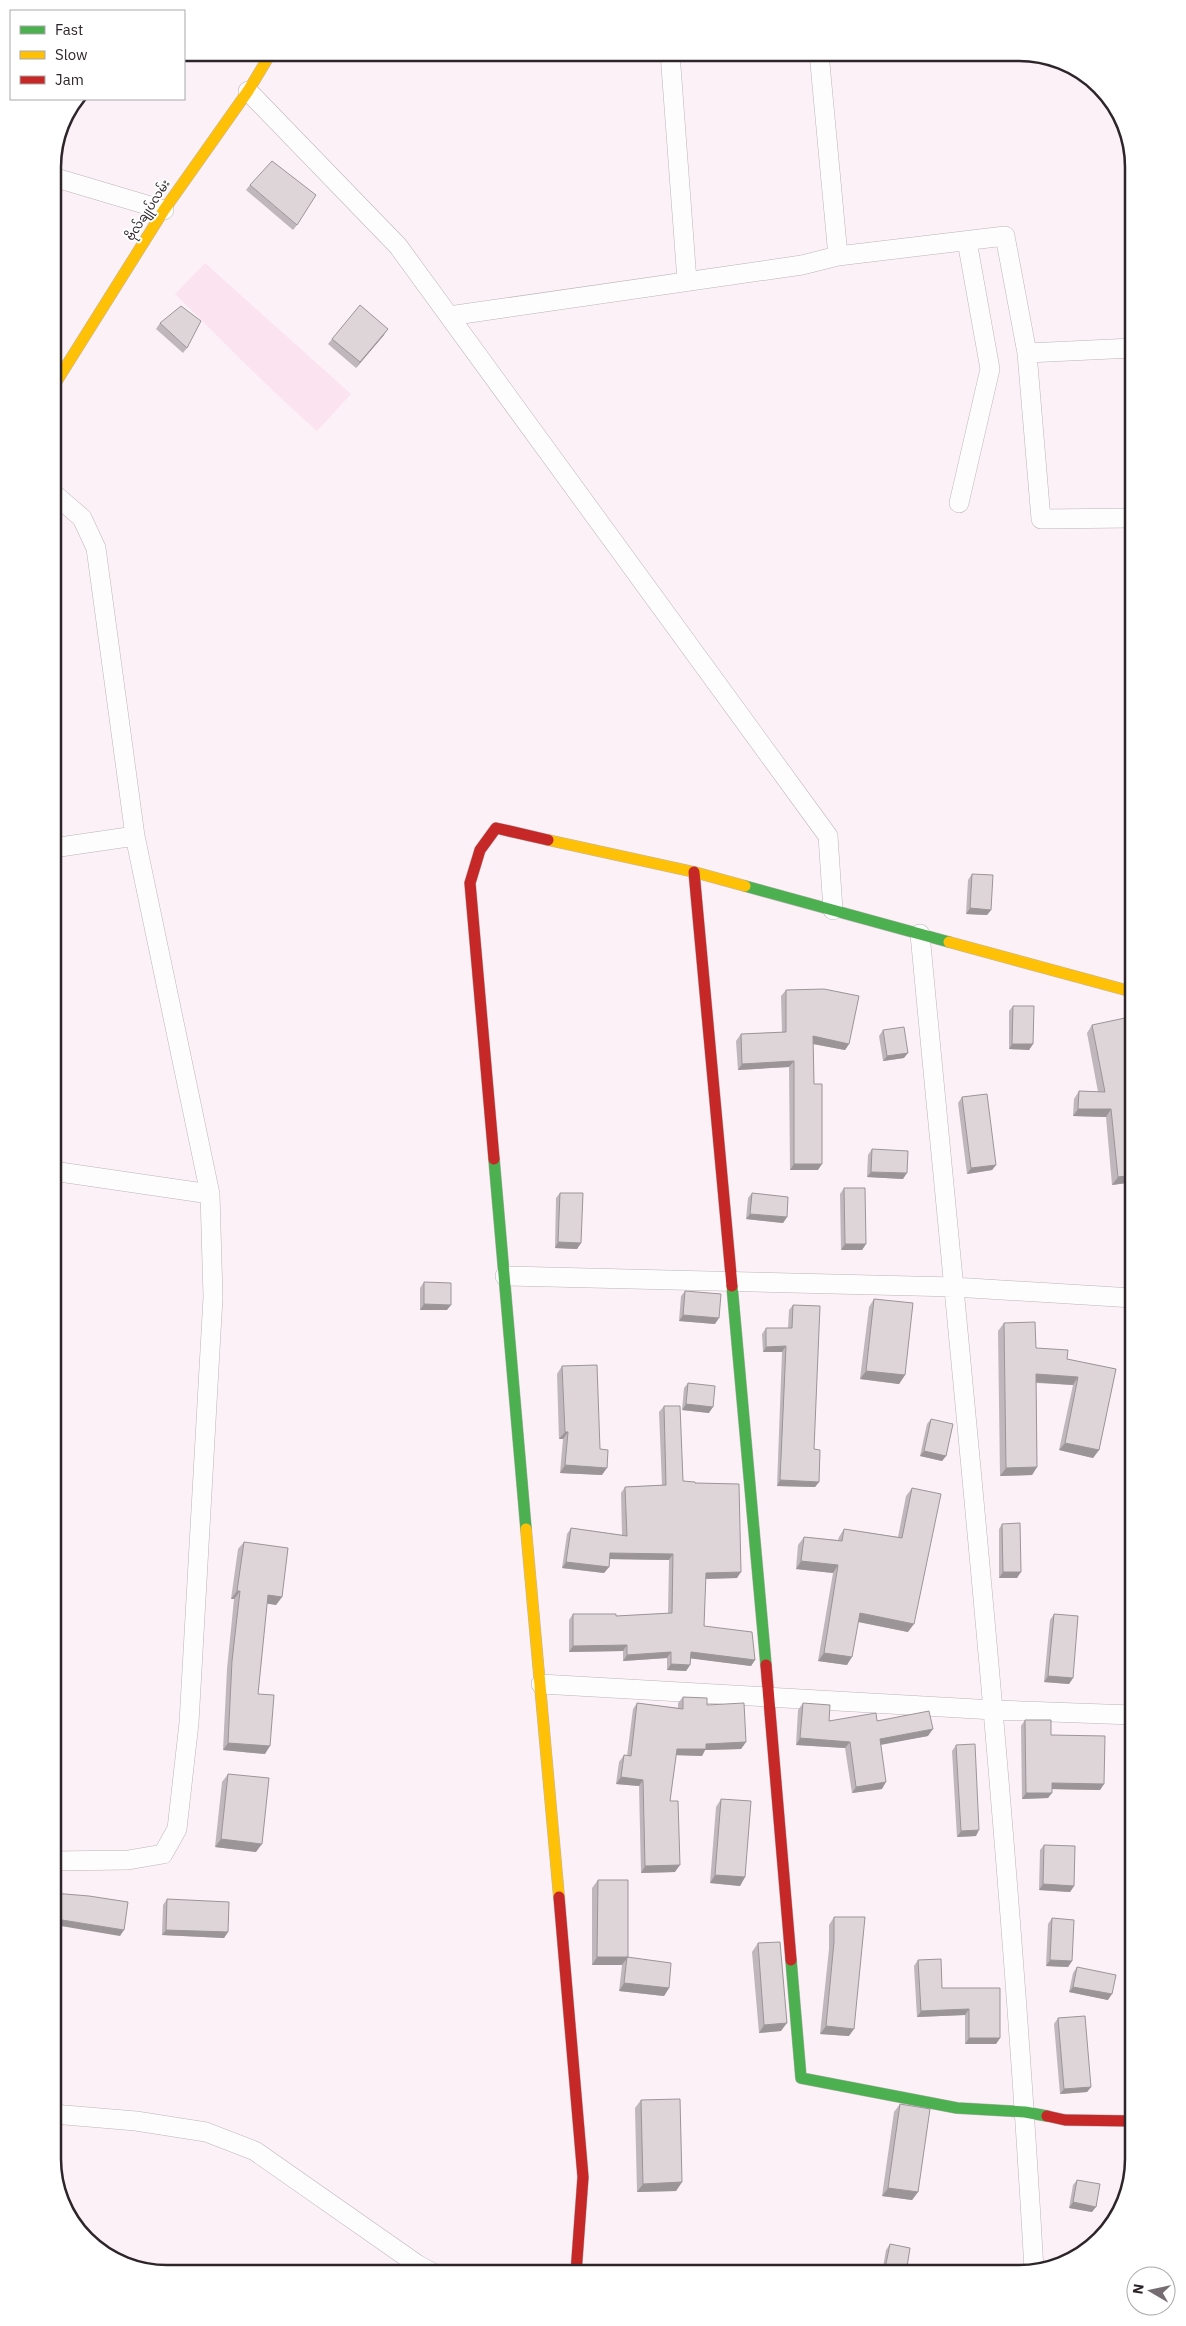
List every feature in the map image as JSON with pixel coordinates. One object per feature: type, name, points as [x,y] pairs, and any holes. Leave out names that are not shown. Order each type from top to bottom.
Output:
[{"type":"street","name":"ဗိုလ်ချုပ်လမ်း","points":[[61,374],[164,210],[248,91],[266,61]]},
{"type":"street","points":[[671,61],[687,281]]},
{"type":"street","points":[[820,61],[838,256]]},
{"type":"street","points":[[248,91],[398,246],[828,836],[833,910]]},
{"type":"street","points":[[61,178],[164,210]]},
{"type":"street","points":[[449,316],[802,265],[838,256],[1005,236],[1027,353],[1041,520],[1125,518]]},
{"type":"street","points":[[959,503],[990,369],[967,241]]},
{"type":"street","points":[[1027,353],[1125,348]]},
{"type":"street","points":[[61,500],[82,518],[96,548],[135,836],[210,1194],[213,1297],[189,1723],[176,1829],[163,1854],[128,1860],[61,1861]]},
{"type":"street","points":[[577,2265],[583,2177],[470,882],[480,850],[496,828],[694,872],[1125,990]]},
{"type":"street","points":[[61,847],[135,836]]},
{"type":"street","points":[[694,872],[769,1697],[801,2078],[957,2108],[1025,2112],[1065,2120],[1125,2121]]},
{"type":"street","points":[[920,934],[994,1710],[1025,2112],[1034,2264]]},
{"type":"street","points":[[61,1172],[210,1194]]},
{"type":"street","points":[[505,1276],[954,1287],[1125,1297]]},
{"type":"street","points":[[541,1684],[994,1710],[1125,1715]]},
{"type":"street","points":[[61,2115],[136,2121],[206,2132],[255,2151],[418,2265]]},
{"type":"shaded area","points":[[205,263],[351,394],[317,431],[263,381],[175,294]]},
{"type":"building","points":[[272,161],[316,195],[297,225],[250,185]]},
{"type":"building","points":[[360,305],[388,329],[360,362],[332,339]]},
{"type":"building","points":[[181,306],[201,321],[187,348],[160,323]]},
{"type":"building","points":[[972,874],[993,875],[991,910],[970,908]]},
{"type":"building","points":[[824,989],[859,996],[849,1044],[813,1036],[814,1084],[822,1084],[822,1164],[794,1164],[794,1061],[742,1064],[741,1034],[786,1032],[786,990]]},
{"type":"building","points":[[1013,1006],[1034,1006],[1033,1044],[1012,1044]]},
{"type":"building","points":[[1125,1018],[1125,1176],[1118,1177],[1111,1109],[1078,1109],[1079,1091],[1105,1092],[1092,1025]]},
{"type":"building","points":[[904,1027],[908,1053],[887,1056],[883,1030]]},
{"type":"building","points":[[987,1094],[996,1165],[971,1168],[962,1097]]},
{"type":"building","points":[[872,1149],[908,1151],[907,1173],[871,1172]]},
{"type":"building","points":[[844,1188],[865,1188],[866,1244],[845,1244]]},
{"type":"building","points":[[560,1193],[583,1193],[581,1243],[558,1242]]},
{"type":"building","points":[[752,1193],[788,1197],[787,1217],[750,1214]]},
{"type":"building","points":[[424,1282],[451,1283],[451,1305],[424,1304]]},
{"type":"building","points":[[685,1291],[721,1294],[719,1318],[683,1315]]},
{"type":"building","points":[[874,1299],[913,1303],[905,1375],[866,1371]]},
{"type":"building","points":[[793,1305],[820,1306],[814,1449],[820,1450],[819,1482],[780,1480],[786,1346],[766,1347],[766,1328],[792,1328]]},
{"type":"building","points":[[1035,1322],[1036,1348],[1068,1350],[1067,1359],[1116,1369],[1099,1450],[1065,1443],[1078,1377],[1036,1374],[1037,1467],[1006,1468],[1004,1323]]},
{"type":"building","points":[[597,1365],[600,1449],[608,1450],[607,1468],[565,1465],[568,1432],[565,1432],[562,1366]]},
{"type":"building","points":[[688,1383],[715,1386],[713,1407],[686,1404]]},
{"type":"building","points":[[664,1406],[680,1406],[683,1481],[739,1484],[741,1572],[706,1573],[704,1626],[752,1632],[755,1660],[691,1652],[690,1665],[671,1664],[671,1652],[627,1655],[627,1645],[573,1646],[573,1614],[616,1614],[616,1616],[672,1613],[673,1554],[610,1553],[609,1567],[566,1562],[571,1528],[627,1536],[625,1487],[666,1485]]},
{"type":"building","points":[[931,1419],[953,1424],[946,1456],[924,1451]]},
{"type":"building","points":[[912,1488],[941,1494],[914,1624],[860,1613],[852,1657],[824,1653],[838,1565],[801,1561],[804,1537],[842,1541],[844,1529],[902,1538]]},
{"type":"building","points":[[1020,1523],[1021,1572],[1003,1572],[1002,1524]]},
{"type":"building","points":[[244,1542],[288,1548],[282,1597],[268,1595],[258,1694],[274,1695],[270,1746],[228,1743],[232,1661],[240,1591],[237,1591]]},
{"type":"building","points":[[1054,1614],[1078,1616],[1073,1678],[1048,1676]]},
{"type":"building","points":[[683,1697],[707,1698],[707,1705],[744,1703],[746,1742],[706,1744],[706,1749],[677,1749],[670,1801],[678,1801],[680,1865],[645,1866],[643,1780],[621,1777],[624,1755],[631,1756],[637,1703],[683,1709]]},
{"type":"building","points":[[803,1703],[830,1705],[829,1721],[876,1713],[877,1721],[929,1711],[933,1729],[880,1739],[886,1782],[856,1787],[850,1742],[800,1738]]},
{"type":"building","points":[[1025,1720],[1051,1720],[1051,1735],[1105,1736],[1104,1784],[1052,1783],[1052,1793],[1026,1793]]},
{"type":"building","points":[[975,1744],[979,1830],[961,1831],[956,1745]]},
{"type":"building","points":[[228,1774],[269,1778],[262,1844],[221,1839]]},
{"type":"building","points":[[721,1799],[751,1801],[745,1877],[715,1875]]},
{"type":"building","points":[[1044,1845],[1075,1846],[1074,1886],[1043,1884]]},
{"type":"building","points":[[598,1880],[628,1880],[628,1957],[597,1957]]},
{"type":"building","points":[[61,1894],[128,1902],[124,1930],[61,1920]]},
{"type":"building","points":[[167,1899],[229,1902],[228,1932],[166,1930]]},
{"type":"building","points":[[834,1917],[865,1917],[854,2029],[826,2026],[834,1942]]},
{"type":"building","points":[[1052,1918],[1074,1920],[1072,1961],[1050,1960]]},
{"type":"building","points":[[780,1942],[787,2023],[764,2025],[758,1943]]},
{"type":"building","points":[[627,1957],[671,1963],[669,1988],[624,1983]]},
{"type":"building","points":[[941,1959],[942,1988],[1000,1988],[1000,2038],[969,2038],[969,2009],[921,2011],[918,1960]]},
{"type":"building","points":[[1077,1967],[1116,1975],[1112,1994],[1073,1987]]},
{"type":"building","points":[[1085,2016],[1091,2087],[1064,2089],[1058,2018]]},
{"type":"building","points":[[680,2099],[682,2182],[643,2184],[641,2100]]},
{"type":"building","points":[[900,2104],[930,2109],[918,2192],[888,2188]]},
{"type":"building","points":[[1077,2180],[1100,2184],[1096,2207],[1073,2202]]},
{"type":"building","points":[[890,2244],[910,2248],[907,2265],[886,2265]]},
{"type":"traffic: fast","points":[[745,886],[949,942]]},
{"type":"traffic: fast","points":[[494,1159],[526,1529]]},
{"type":"traffic: fast","points":[[732,1286],[766,1665]]},
{"type":"traffic: fast","points":[[791,1960],[801,2078],[957,2108],[1025,2112],[1047,2116]]},
{"type":"traffic: slow","points":[[61,374],[164,210],[248,91],[266,61]]},
{"type":"traffic: slow","points":[[548,840],[694,872],[745,886]]},
{"type":"traffic: slow","points":[[949,942],[1125,990]]},
{"type":"traffic: slow","points":[[526,1529],[559,1897]]},
{"type":"traffic: jam","points":[[494,1159],[470,883],[480,850],[496,828],[548,840]]},
{"type":"traffic: jam","points":[[694,872],[732,1286]]},
{"type":"traffic: jam","points":[[766,1665],[791,1960]]},
{"type":"traffic: jam","points":[[559,1897],[583,2177],[577,2265]]},
{"type":"traffic: jam","points":[[1047,2116],[1065,2120],[1125,2121]]}]
